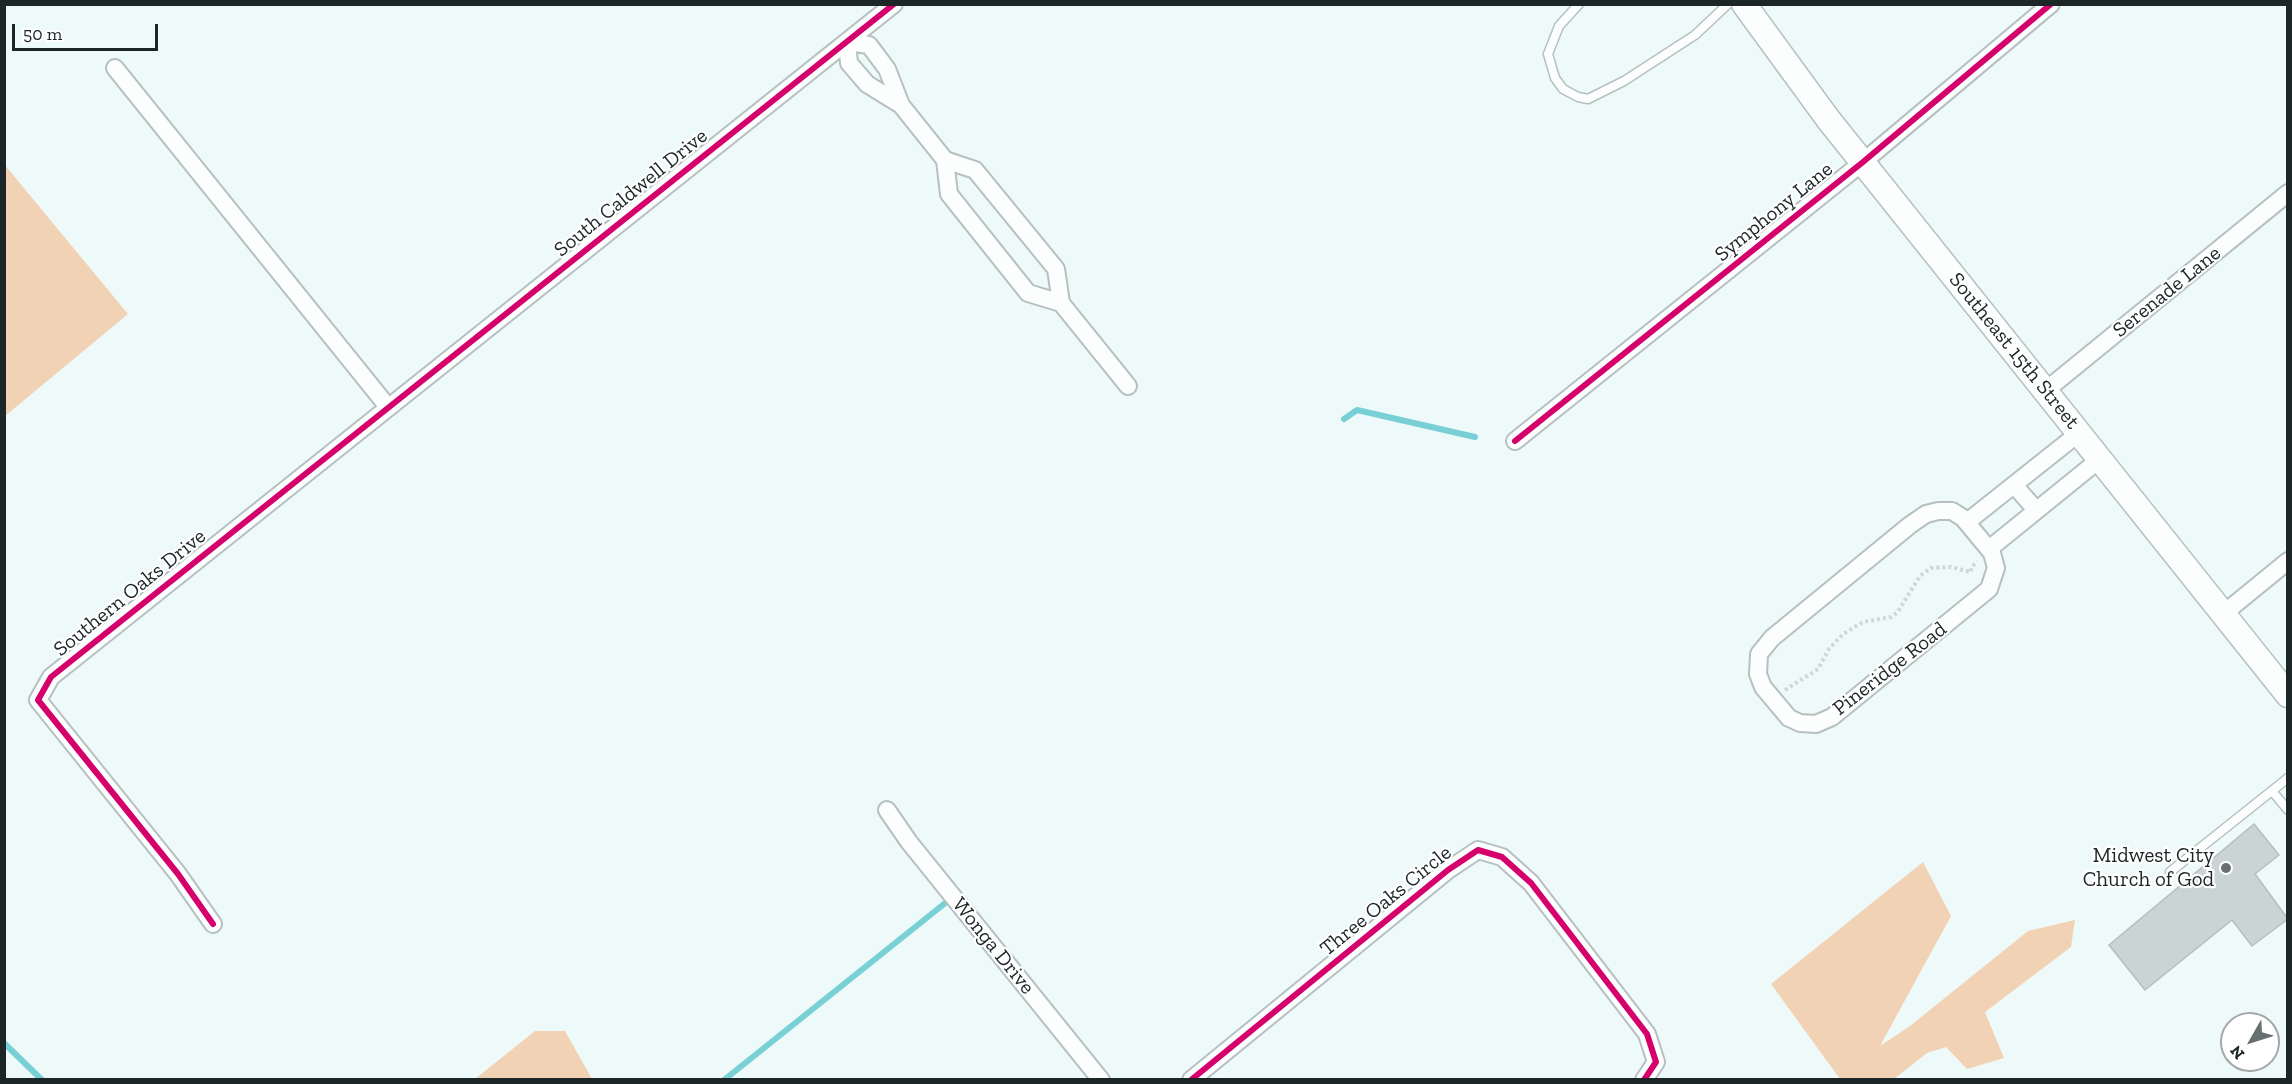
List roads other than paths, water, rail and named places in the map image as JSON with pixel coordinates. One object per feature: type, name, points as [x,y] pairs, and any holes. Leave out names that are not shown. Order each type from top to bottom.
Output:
[{"type":"main road","name":"Southeast 15th Street","points":[[1744,4],[1863,162],[2288,695]]},
{"type":"street","name":"South Caldwell Drive","points":[[388,407],[894,4]]},
{"type":"street","name":"Symphony Lane","points":[[1515,441],[1863,162],[2051,4]]},
{"type":"street","points":[[901,105],[867,84],[849,63],[847,42],[870,45],[887,69],[901,105],[945,160],[949,194],[1028,293],[1061,303]]},
{"type":"street","points":[[116,68],[388,407]]},
{"type":"street","points":[[867,84],[887,69]]},
{"type":"street","points":[[945,160],[975,170],[1049,260],[1056,269],[1061,303],[1128,386]]},
{"type":"street","name":"Serenade Lane","points":[[2045,391],[2288,193]]},
{"type":"street","name":"Southern Oaks Drive","points":[[213,924],[178,874],[38,700],[51,677],[388,407]]},
{"type":"street","points":[[1967,522],[2079,433]]},
{"type":"street","points":[[1987,554],[2036,510],[2100,459]]},
{"type":"street","points":[[2015,486],[2036,510]]},
{"type":"street","name":"Pineridge Road","points":[[1952,510],[1967,522],[1996,568],[1989,589],[1832,717],[1816,724],[1789,718],[1763,687],[1758,674],[1759,654],[1772,638],[1926,514],[1952,510]]},
{"type":"street","points":[[2223,614],[2288,561]]},
{"type":"street","name":"Wonga Drive","points":[[887,810],[909,842],[1101,1080]]},
{"type":"street","name":"Three Oaks Circle","points":[[1191,1080],[1448,870],[1478,850],[1502,857],[1531,883],[1647,1034],[1656,1062],[1644,1080]]},
{"type":"lane","points":[[1579,4],[1559,26],[1548,54],[1555,78],[1563,89],[1588,99],[1624,81],[1695,35],[1728,4]]},
{"type":"lane","points":[[2170,872],[2288,778]]},
{"type":"lane","points":[[2272,790],[2288,810]]},
{"type":"waterway","points":[[1344,419],[1357,410],[1475,437]]},
{"type":"waterway","points":[[724,1080],[944,904]]},
{"type":"waterway","points":[[4,1043],[42,1080]]},
{"type":"place","name":"Midwest City Church of God","points":[[2226,868]]}]
